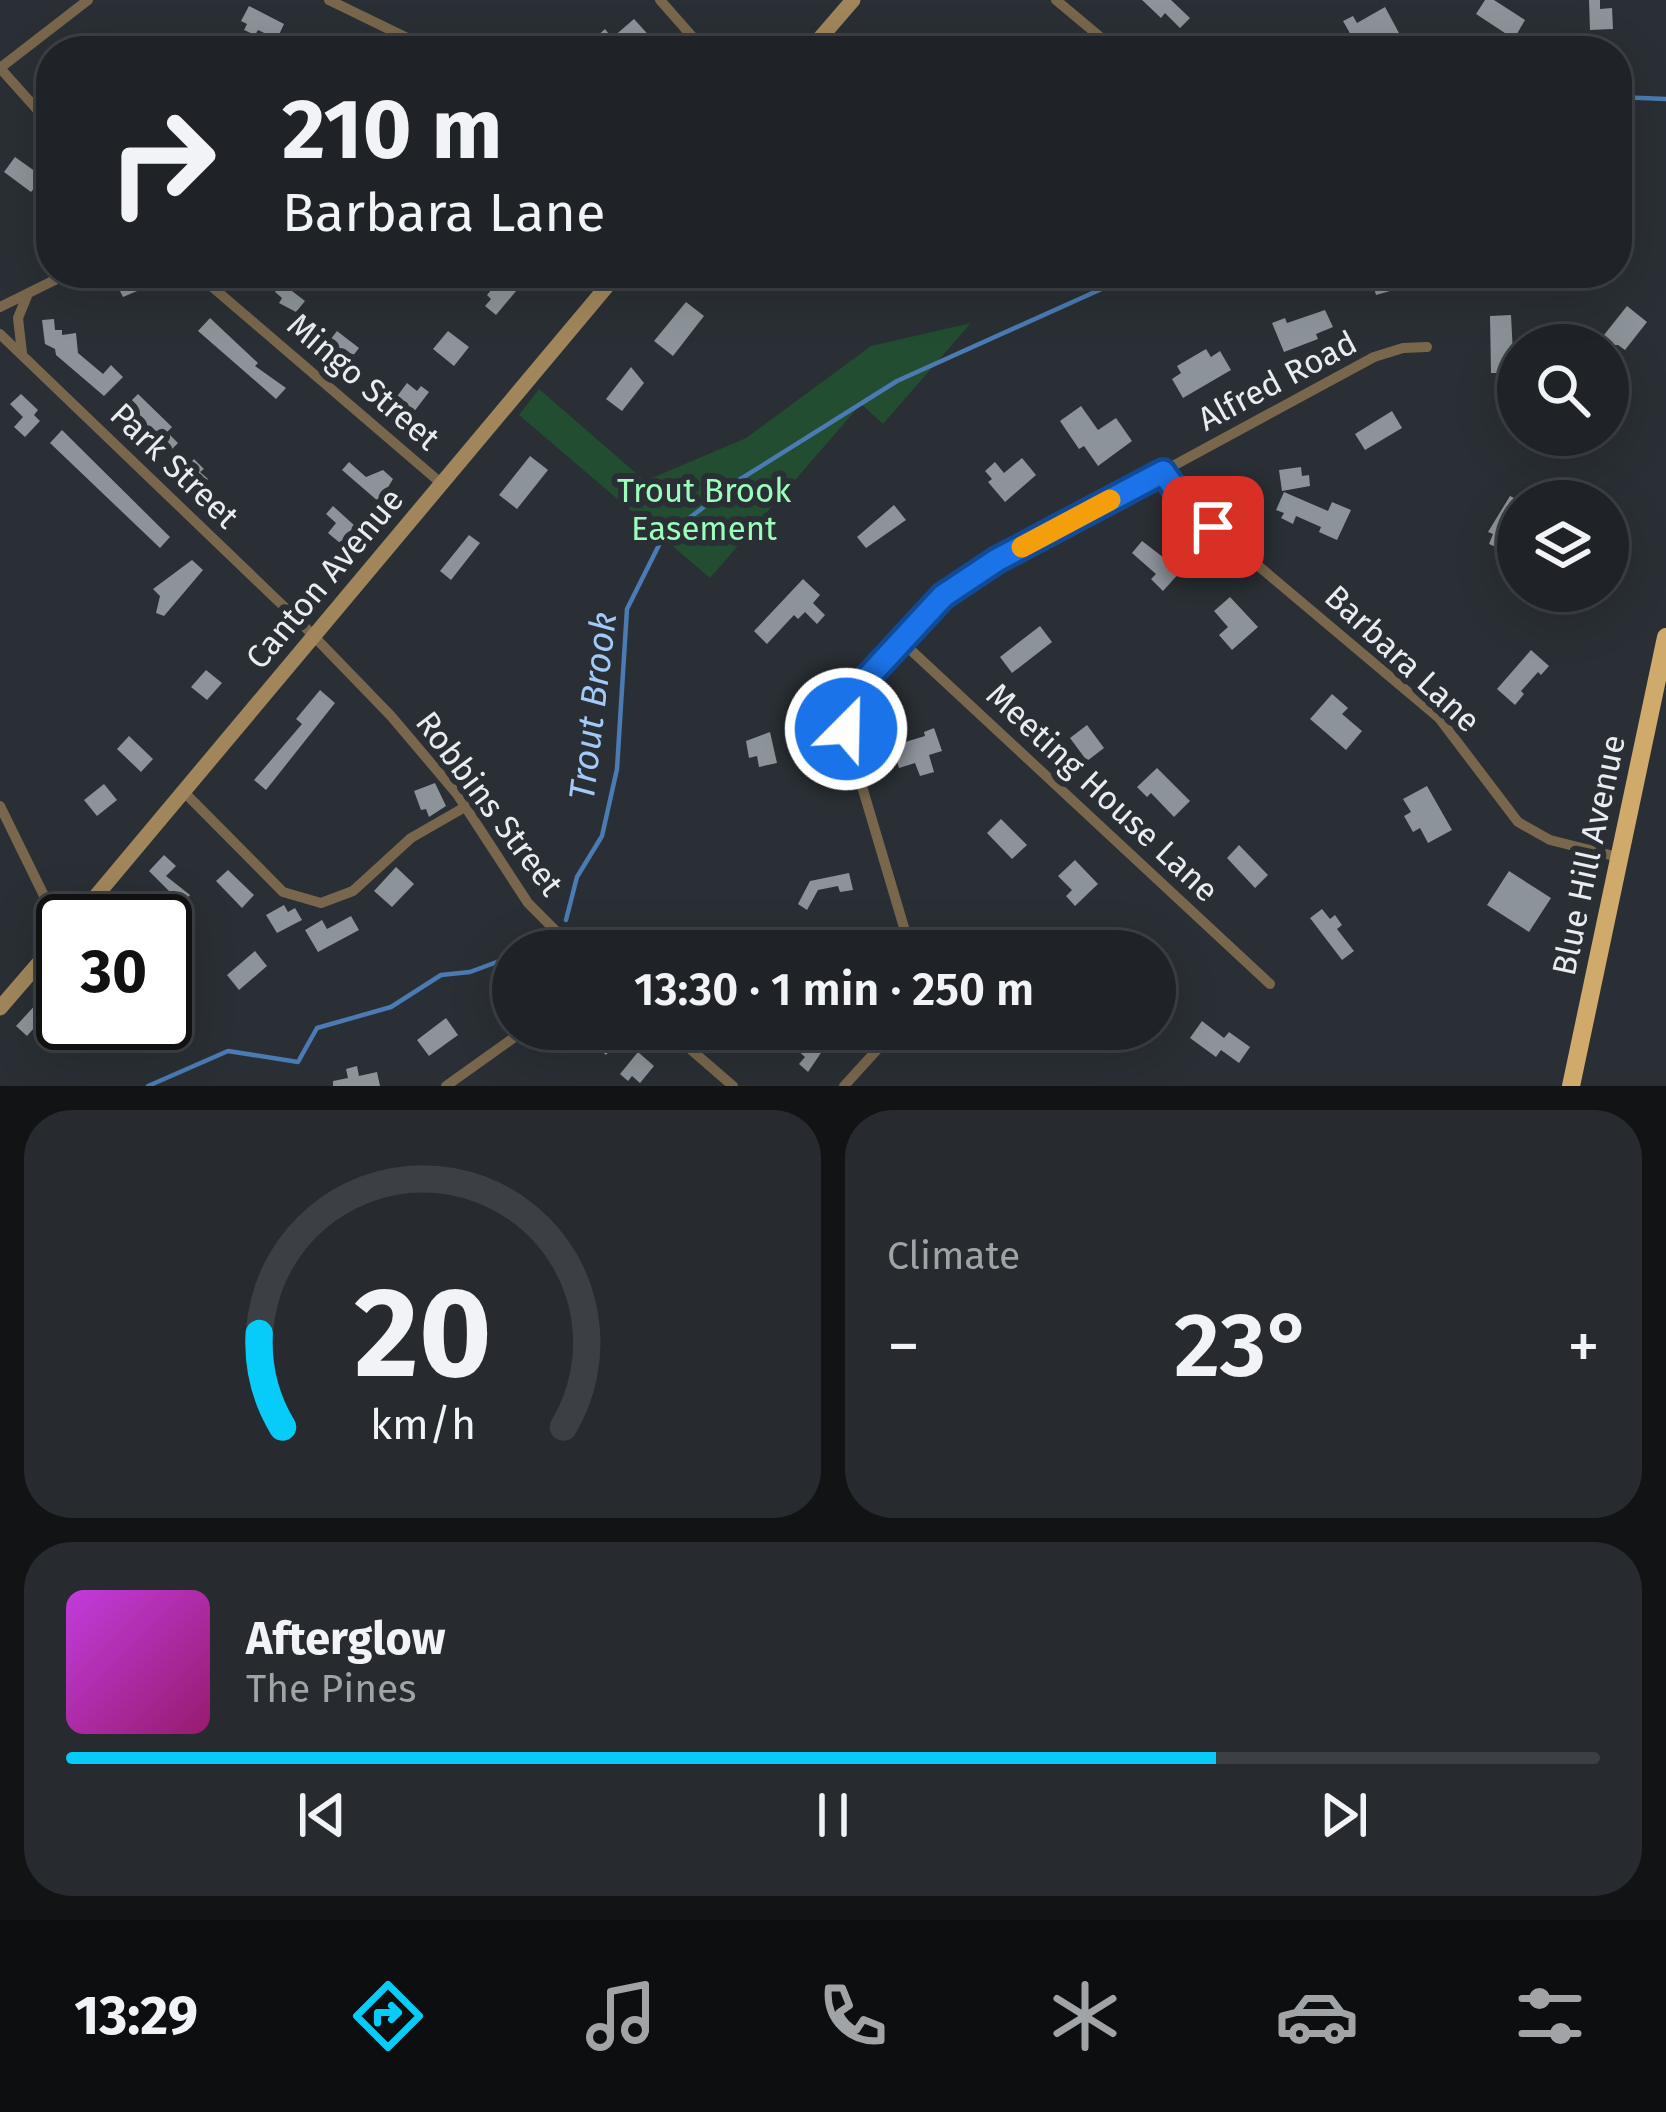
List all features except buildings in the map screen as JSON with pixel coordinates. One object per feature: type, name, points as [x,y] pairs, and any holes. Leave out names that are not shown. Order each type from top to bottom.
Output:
[{"type":"highway","name":"Blue Hill Avenue","points":[[1570,1086],[1666,637]]},
{"type":"main road","points":[[822,36],[853,0]]},
{"type":"main road","name":"Canton Avenue","points":[[98,894],[605,288]]},
{"type":"main road","points":[[0,1008],[36,966]]},
{"type":"street","points":[[41,36],[88,0]]},
{"type":"street","points":[[329,0],[403,36]]},
{"type":"street","points":[[660,0],[692,36]]},
{"type":"street","points":[[1056,0],[1099,36]]},
{"type":"street","points":[[36,40],[0,68],[36,108]]},
{"type":"street","points":[[0,308],[39,288]]},
{"type":"street","name":"Mingo Street","points":[[213,288],[442,484]]},
{"type":"street","points":[[23,356],[17,326],[29,293]]},
{"type":"street","name":"Park Street","points":[[0,334],[312,635]]},
{"type":"street","name":"Alfred Road","points":[[904,930],[845,721],[858,688],[900,640],[933,604],[966,578],[1374,357],[1426,347]]},
{"type":"street","name":"Barbara Lane","points":[[1163,472],[1192,510],[1438,718],[1518,822],[1550,840],[1618,857]]},
{"type":"street","name":"Robbins Street","points":[[312,635],[404,731],[465,807],[528,903],[555,930]]},
{"type":"street","name":"Meeting House Lane","points":[[900,640],[1270,984]]},
{"type":"street","points":[[184,792],[283,892],[321,903],[353,892],[411,838],[465,807]]},
{"type":"street","points":[[0,806],[43,894]]},
{"type":"street","points":[[446,1086],[497,1050]]},
{"type":"street","points":[[691,1050],[733,1086]]},
{"type":"street","points":[[844,1086],[877,1050]]},
{"type":"green space","name":"Trout Brook Easement","points":[[971,323],[883,424],[861,404],[710,578],[519,415],[539,389],[645,481],[746,438],[871,346]]},
{"type":"waterway","name":"Trout Brook","points":[[1632,98],[1666,99]]},
{"type":"waterway","name":"Trout Brook","points":[[566,920],[577,877],[602,836],[617,769],[627,609],[662,539],[739,480],[897,381],[1104,288]]},
{"type":"waterway","name":"Trout Brook","points":[[148,1086],[228,1051],[298,1062],[317,1028],[391,1007],[441,975],[492,964]]},
{"type":"slow traffic","points":[[1022,547],[1110,500]]},
{"type":"route","points":[[846,729],[846,713],[865,679],[924,613],[966,578],[997,560],[1163,472],[1184,502],[1213,527]]}]
